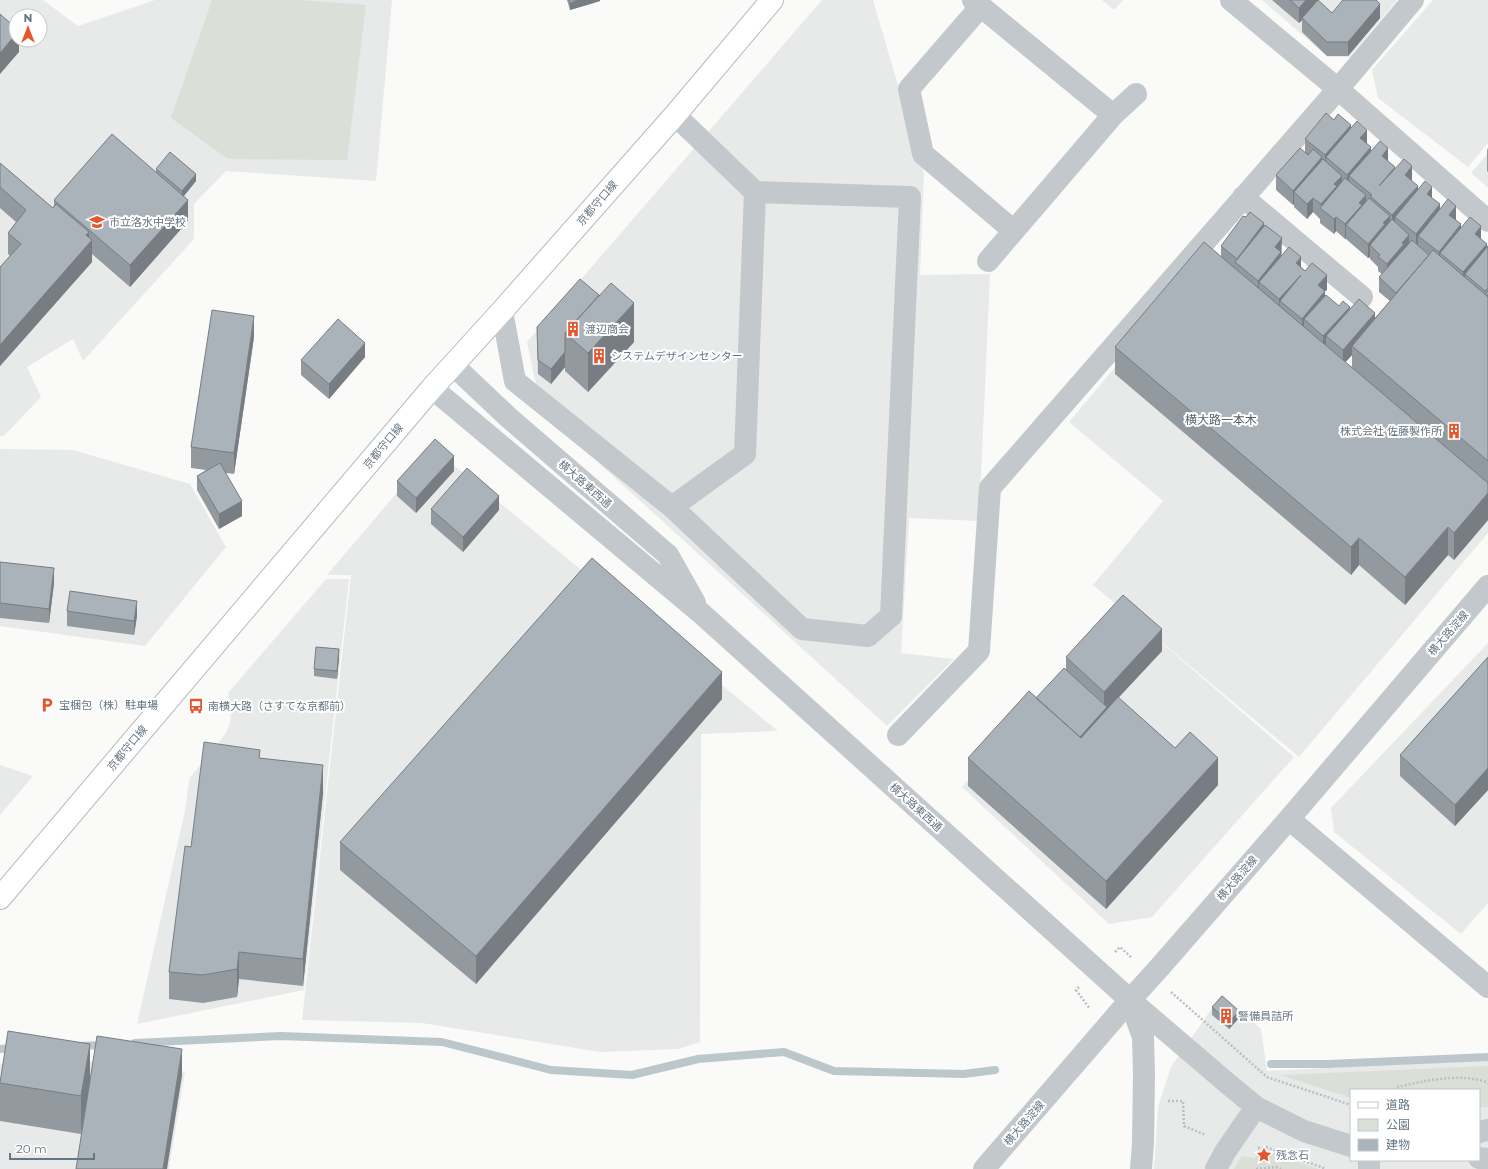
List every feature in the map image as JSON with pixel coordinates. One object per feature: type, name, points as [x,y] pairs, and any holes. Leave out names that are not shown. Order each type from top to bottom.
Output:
[{"type":"main road","name":"京都守口線","points":[[0,898],[432,388],[675,115],[772,0]]},
{"type":"street","points":[[1231,0],[1338,89],[1488,221]]},
{"type":"street","points":[[898,735],[979,651],[990,488],[1338,89],[1413,0]]},
{"type":"street","points":[[1014,231],[923,154],[909,90],[977,3],[1113,116]]},
{"type":"street","points":[[988,261],[1113,116],[1136,94]]},
{"type":"street","points":[[502,311],[515,380],[672,507],[802,629],[868,636],[891,616],[910,197],[755,192],[675,115]]},
{"type":"street","points":[[672,507],[745,454],[755,192]]},
{"type":"street","points":[[1244,197],[1362,296]]},
{"type":"street","name":"横大路東西通","points":[[453,365],[508,417],[668,555],[702,614]]},
{"type":"street","name":"横大路東西通","points":[[432,388],[702,614],[1130,1000],[1256,1107],[1304,1131],[1350,1146]]},
{"type":"street","name":"横大路淀線","points":[[984,1169],[1289,819],[1488,586]]},
{"type":"street","points":[[1289,819],[1488,987]]},
{"type":"street","points":[[1130,1000],[1142,1037],[1144,1087],[1141,1169]]},
{"type":"street","points":[[1216,1169],[1225,1152],[1256,1107]]},
{"type":"path","points":[[1209,1024],[1267,1077],[1350,1106]]},
{"type":"path","points":[[1395,1089],[1398,1087],[1438,1079],[1461,1078],[1483,1080],[1488,1083]]},
{"type":"path","points":[[1256,1169],[1276,1167],[1281,1169]]},
{"type":"shaded area","name":"市立洛水中学校","points":[[0,0],[43,0],[78,26],[155,0],[392,0],[376,181],[226,171],[194,204],[194,239],[83,361],[73,339],[27,367],[41,397],[4,436],[0,436]]},
{"type":"shaded area","points":[[822,0],[873,0],[924,174],[920,275],[990,274],[979,521],[909,518],[901,653],[954,659],[887,726],[546,415],[535,380],[527,342]]},
{"type":"shaded area","points":[[1102,0],[1123,0],[1114,10]]},
{"type":"shaded area","points":[[1262,0],[1397,0],[1350,57],[1328,57]]},
{"type":"shaded area","points":[[1433,0],[1488,0],[1488,143],[1468,167],[1378,98],[1372,70]]},
{"type":"shaded area","points":[[1488,153],[1488,188],[1471,173]]},
{"type":"shaded area","points":[[1202,264],[1488,503],[1488,533],[1299,757],[1134,619],[1294,757],[1152,917],[1109,924],[962,787],[1124,611],[1093,585],[1163,501],[1069,422]]},
{"type":"shaded area","points":[[0,449],[73,450],[190,484],[226,547],[145,646],[0,626]]},
{"type":"shaded area","points":[[434,449],[778,731],[701,734],[700,1042],[678,1049],[600,1052],[422,1023],[302,1020],[351,575],[327,575]]},
{"type":"shaded area","points":[[326,579],[349,579],[304,990],[137,1024],[185,811],[191,776],[226,733],[230,723],[231,712],[228,693]]},
{"type":"shaded area","points":[[1488,643],[1488,903],[1461,934],[1334,832],[1331,808]]},
{"type":"shaded area","points":[[0,765],[33,776],[0,815]]},
{"type":"shaded area","points":[[1222,994],[1261,1029],[1267,1071],[1488,1060],[1488,1169],[1154,1169],[1158,1107],[1171,1067]]},
{"type":"shaded area","points":[[111,1061],[185,1072],[169,1169],[0,1169],[0,1064]]},
{"type":"green space","points":[[212,0],[300,0],[366,5],[347,160],[228,159],[171,118]]},
{"type":"green space","points":[[1488,1066],[1488,1107],[1480,1107],[1480,1089],[1350,1089],[1350,1098],[1281,1075]]},
{"type":"green space","points":[[1265,1150],[1318,1169],[1234,1169],[1242,1156],[1255,1158],[1260,1151]]},
{"type":"building","points":[[569,0],[579,0],[570,3]]},
{"type":"building","points":[[1290,0],[1306,0],[1299,8]]},
{"type":"building","points":[[1318,0],[1332,13],[1343,0],[1376,0],[1380,4],[1348,42],[1327,42],[1302,18]]},
{"type":"building","points":[[0,14],[8,21],[8,44],[0,53]]},
{"type":"building","points":[[1326,113],[1334,120],[1338,114],[1351,125],[1325,155],[1305,139]]},
{"type":"building","points":[[1357,121],[1367,130],[1360,138],[1371,147],[1347,175],[1326,157]]},
{"type":"building","points":[[112,134],[188,200],[130,265],[54,200]]},
{"type":"building","points":[[1380,141],[1388,148],[1382,156],[1395,167],[1379,186],[1404,159],[1412,166],[1405,175],[1418,186],[1392,215],[1370,196],[1372,195],[1349,176]]},
{"type":"building","points":[[1300,148],[1308,155],[1313,149],[1322,157],[1293,191],[1276,175]]},
{"type":"building","points":[[170,152],[196,174],[182,191],[156,169]]},
{"type":"building","points":[[1323,159],[1342,176],[1334,184],[1337,186],[1321,204],[1313,198],[1307,204],[1294,192]]},
{"type":"building","points":[[0,163],[53,208],[56,204],[89,232],[86,235],[92,240],[0,345],[0,267],[21,244],[8,233],[26,210],[0,187]]},
{"type":"building","points":[[1345,178],[1366,195],[1359,203],[1362,205],[1345,224],[1336,217],[1334,219],[1320,208]]},
{"type":"building","points":[[1425,181],[1432,187],[1427,194],[1440,204],[1416,234],[1395,217]]},
{"type":"building","points":[[1369,198],[1390,216],[1368,244],[1346,225]]},
{"type":"building","points":[[1448,199],[1456,206],[1449,215],[1461,224],[1439,252],[1418,236]]},
{"type":"building","points":[[1250,212],[1264,223],[1237,259],[1221,246],[1243,216],[1246,217]]},
{"type":"building","points":[[1470,217],[1481,226],[1475,234],[1487,244],[1463,272],[1440,253]]},
{"type":"building","points":[[1392,219],[1409,235],[1402,243],[1404,244],[1387,264],[1378,257],[1380,255],[1370,245]]},
{"type":"building","points":[[1265,225],[1282,238],[1275,247],[1281,252],[1258,281],[1235,262]]},
{"type":"building","points":[[1412,240],[1429,255],[1396,293],[1379,277]]},
{"type":"building","points":[[1204,242],[1488,483],[1488,493],[1454,533],[1448,527],[1405,577],[1359,538],[1351,547],[1115,347]]},
{"type":"building","points":[[1488,246],[1488,288],[1485,291],[1465,274]]},
{"type":"building","points":[[1289,247],[1301,257],[1296,263],[1305,271],[1312,263],[1327,275],[1318,285],[1325,291],[1302,319],[1280,301],[1301,275],[1279,299],[1259,282]]},
{"type":"building","name":"株式会社 佐藤製作所","points":[[1433,250],[1488,297],[1488,461],[1352,346]]},
{"type":"building","points":[[580,279],[599,295],[565,333],[565,352],[551,369],[538,360],[537,327]]},
{"type":"building","points":[[611,283],[634,303],[588,353],[565,333]]},
{"type":"building","points":[[1326,295],[1339,306],[1343,301],[1350,307],[1323,336],[1304,319]]},
{"type":"building","points":[[1359,299],[1375,313],[1343,350],[1326,336]]},
{"type":"building","points":[[212,310],[254,316],[234,453],[191,447]]},
{"type":"building","points":[[338,319],[365,343],[329,384],[301,360]]},
{"type":"building","points":[[435,439],[454,456],[416,498],[397,481]]},
{"type":"building","points":[[220,463],[242,501],[219,514],[197,476]]},
{"type":"building","points":[[467,468],[499,496],[463,537],[431,509]]},
{"type":"building","points":[[592,558],[722,672],[476,956],[340,842]]},
{"type":"building","points":[[0,562],[54,568],[49,609],[0,603]]},
{"type":"building","points":[[70,591],[137,601],[134,621],[67,611]]},
{"type":"building","points":[[1123,595],[1162,629],[1104,692],[1066,657]]},
{"type":"building","points":[[316,647],[339,649],[337,671],[314,669]]},
{"type":"building","points":[[1488,657],[1488,768],[1455,805],[1400,755]]},
{"type":"building","points":[[1064,668],[1107,707],[1080,737],[1036,698]]},
{"type":"building","points":[[1029,691],[1081,738],[1118,697],[1175,748],[1190,732],[1218,758],[1106,881],[968,758]]},
{"type":"building","points":[[204,742],[260,750],[259,758],[323,765],[303,959],[239,952],[237,969],[203,975],[169,972],[185,846],[191,847]]},
{"type":"building","points":[[1222,996],[1239,1011],[1229,1022],[1212,1007]]},
{"type":"building","points":[[8,1031],[90,1044],[81,1096],[0,1083]]},
{"type":"building","points":[[97,1036],[182,1049],[163,1169],[76,1169]]},
{"type":"waterway","points":[[135,1043],[281,1036],[442,1042],[551,1070],[632,1075],[698,1059],[784,1052],[834,1071],[964,1074],[995,1070]]},
{"type":"waterway","points":[[79,1046],[105,1045]]},
{"type":"waterway","points":[[0,1049],[15,1048]]},
{"type":"waterway","points":[[1271,1064],[1328,1064],[1488,1057]]},
{"type":"place","name":"市立洛水中学校","points":[[97,222]]},
{"type":"place","name":"渡辺商会","points":[[573,329]]},
{"type":"place","name":"システムデザインセンター","points":[[599,356]]},
{"type":"place","name":"株式会社 佐藤製作所","points":[[1454,431]]},
{"type":"place","name":"宝梱包（株）駐車場","points":[[47,705]]},
{"type":"place","name":"南横大路（さすてな京都前）","points":[[196,706]]},
{"type":"place","name":"警備員詰所","points":[[1226,1016]]},
{"type":"place","name":"残念石","points":[[1264,1155]]},
{"type":"district","name":"横大路一本木","points":[[1221,420]]}]
